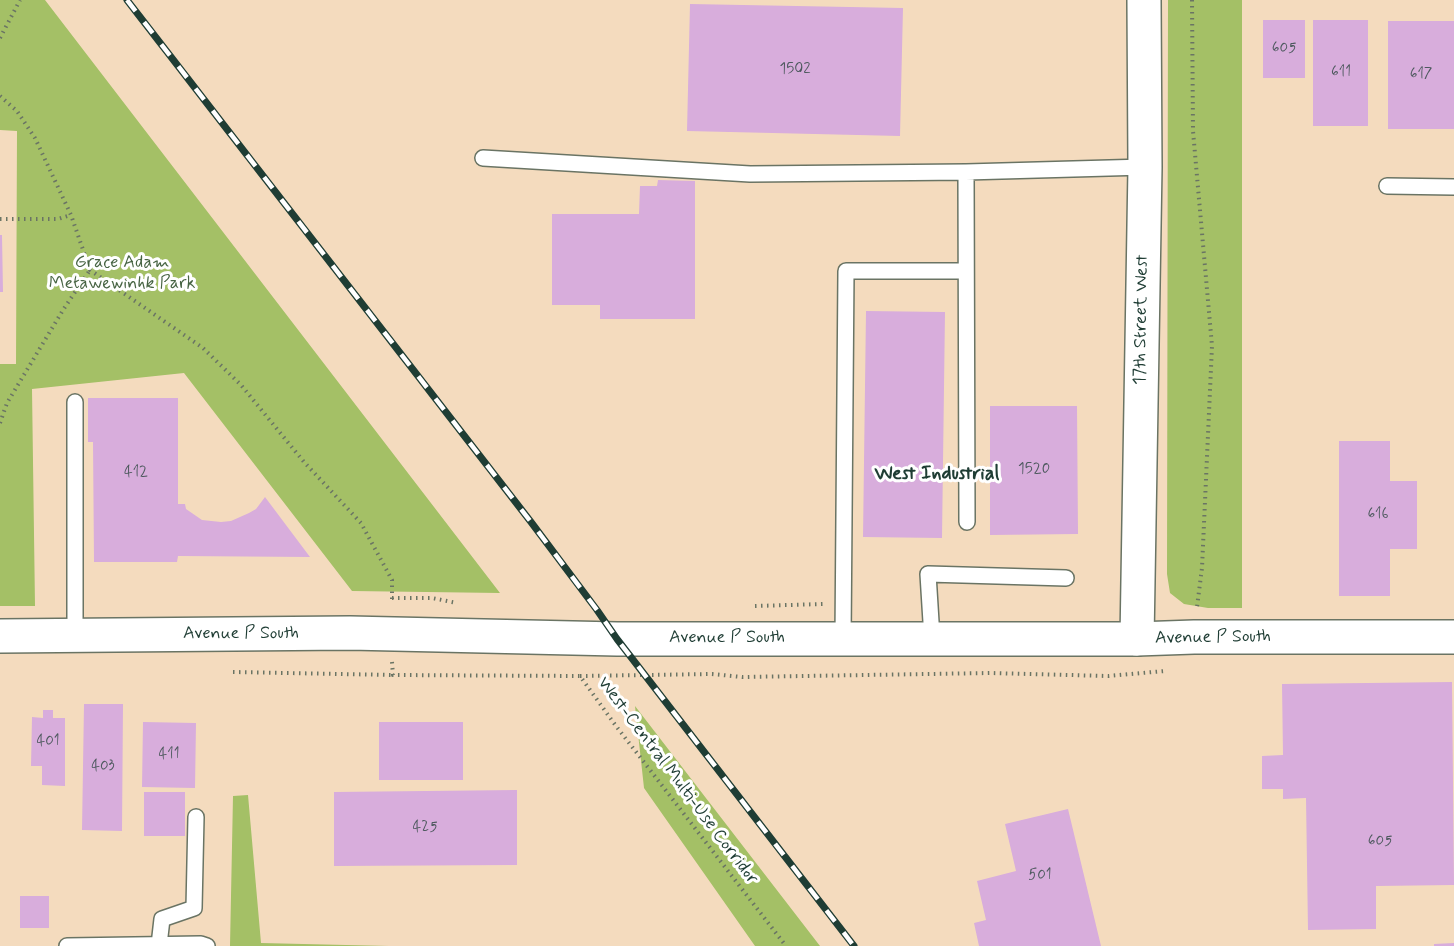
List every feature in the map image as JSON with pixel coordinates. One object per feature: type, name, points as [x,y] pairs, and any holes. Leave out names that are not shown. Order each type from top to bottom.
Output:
[{"type":"main road","name":"17th Street West","points":[[1137,639],[1145,166],[1144,0]]},
{"type":"main road","name":"Avenue P South","points":[[0,636],[350,633],[617,639],[1454,637]]},
{"type":"lane","points":[[483,158],[750,174],[966,172],[1145,166]]},
{"type":"lane","points":[[966,172],[966,522]]},
{"type":"lane","points":[[1387,186],[1454,187]]},
{"type":"lane","points":[[843,638],[846,271],[966,271]]},
{"type":"lane","points":[[75,402],[75,635]]},
{"type":"lane","points":[[932,638],[928,574],[1066,578]]},
{"type":"lane","points":[[159,945],[162,919],[194,908],[196,817]]},
{"type":"lane","points":[[67,946],[201,944],[207,946]]},
{"type":"path","points":[[0,38],[20,0]]},
{"type":"path","points":[[1192,0],[1193,131],[1212,346],[1202,568],[1194,637]]},
{"type":"path","points":[[0,96],[16,111],[35,138],[71,215],[90,270],[203,348],[241,385],[304,462],[362,522],[392,580],[393,675]]},
{"type":"path","points":[[0,219],[58,219],[71,215]]},
{"type":"path","points":[[0,423],[7,403],[90,270]]},
{"type":"path","points":[[580,676],[712,674],[742,677],[979,673],[1108,676],[1173,670]]},
{"type":"path","name":"West-Central Multi-Use Corridor","points":[[232,672],[580,676],[786,946]]},
{"type":"green space","name":"Grace Adam Metawewinhk Park","points":[[0,0],[45,0],[500,593],[352,591],[184,373],[32,389],[35,606],[0,606],[0,364],[16,364],[17,131],[0,130]]},
{"type":"green space","points":[[1168,0],[1242,0],[1242,608],[1208,608],[1184,604],[1170,593],[1167,574]]},
{"type":"green space","points":[[635,706],[820,946],[755,946],[644,788]]},
{"type":"green space","points":[[248,795],[261,943],[389,946],[230,946],[233,796]]},
{"type":"building","points":[[690,4],[903,8],[900,136],[687,131]]},
{"type":"building","points":[[1263,20],[1305,20],[1305,78],[1263,78]]},
{"type":"building","points":[[1313,20],[1368,20],[1368,126],[1313,126]]},
{"type":"building","points":[[1388,21],[1454,21],[1454,129],[1388,129]]},
{"type":"building","points":[[658,180],[695,181],[695,319],[600,319],[600,305],[552,305],[552,214],[639,214],[640,186],[657,186]]},
{"type":"building","points":[[0,235],[2,235],[3,292],[0,292]]},
{"type":"building","points":[[866,311],[945,312],[942,538],[863,537]]},
{"type":"building","points":[[88,398],[178,398],[178,504],[185,504],[186,509],[202,520],[221,522],[231,521],[249,513],[256,509],[265,497],[310,557],[178,556],[177,562],[94,562],[93,442],[88,442]]},
{"type":"building","points":[[990,406],[1077,406],[1078,534],[990,535]]},
{"type":"building","points":[[1339,441],[1390,441],[1390,481],[1417,481],[1417,549],[1390,549],[1390,596],[1339,596]]},
{"type":"building","points":[[1452,682],[1454,885],[1376,886],[1376,929],[1308,930],[1306,798],[1283,799],[1283,789],[1262,789],[1262,756],[1283,755],[1282,684]]},
{"type":"building","points":[[84,704],[123,704],[122,831],[82,830]]},
{"type":"building","points":[[43,710],[53,710],[53,718],[65,718],[65,786],[42,785],[42,766],[31,766],[32,717],[43,718]]},
{"type":"building","points":[[143,722],[196,723],[195,788],[142,787]]},
{"type":"building","points":[[379,722],[463,722],[463,780],[379,780]]},
{"type":"building","points":[[517,790],[517,865],[334,866],[334,792]]},
{"type":"building","points":[[144,792],[185,792],[185,836],[144,836]]},
{"type":"building","points":[[1068,809],[1101,946],[979,946],[974,923],[986,920],[977,881],[1016,871],[1005,824]]},
{"type":"building","points":[[20,896],[49,896],[49,928],[20,928]]},
{"type":"building","points":[[1454,943],[1454,946],[1434,946],[1434,944]]},
{"type":"railway","points":[[127,0],[531,522],[617,639],[854,946]]},
{"type":"district","name":"West Industrial","points":[[937,475]]}]
